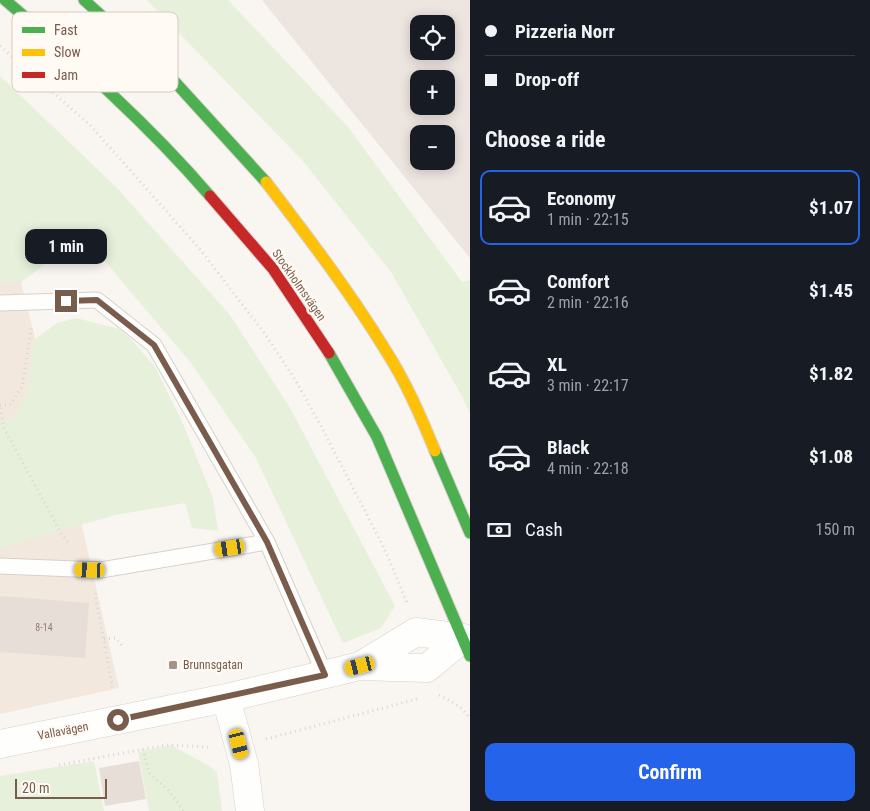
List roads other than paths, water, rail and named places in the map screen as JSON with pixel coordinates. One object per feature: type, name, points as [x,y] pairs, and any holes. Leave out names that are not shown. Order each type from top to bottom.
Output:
[{"type":"main road","name":"Stockholmsvägen","points":[[5,0],[19,12]]},
{"type":"main road","points":[[84,0],[97,12]]},
{"type":"main road","points":[[178,85],[261,175],[329,266],[387,352],[421,418],[470,533]]},
{"type":"main road","name":"Stockholmsvägen","points":[[110,92],[207,192],[273,269],[337,364],[377,438],[468,644]]},
{"type":"street","name":"Vallavägen","points":[[0,744],[226,698],[360,666],[427,668],[468,644]]},
{"type":"street","points":[[226,698],[244,764],[250,811]]},
{"type":"lane","points":[[0,303],[97,300],[154,345],[267,542],[325,675]]},
{"type":"lane","points":[[0,566],[101,570],[267,542]]},
{"type":"place","name":"Brunnsgatan","points":[[173,665]]}]
